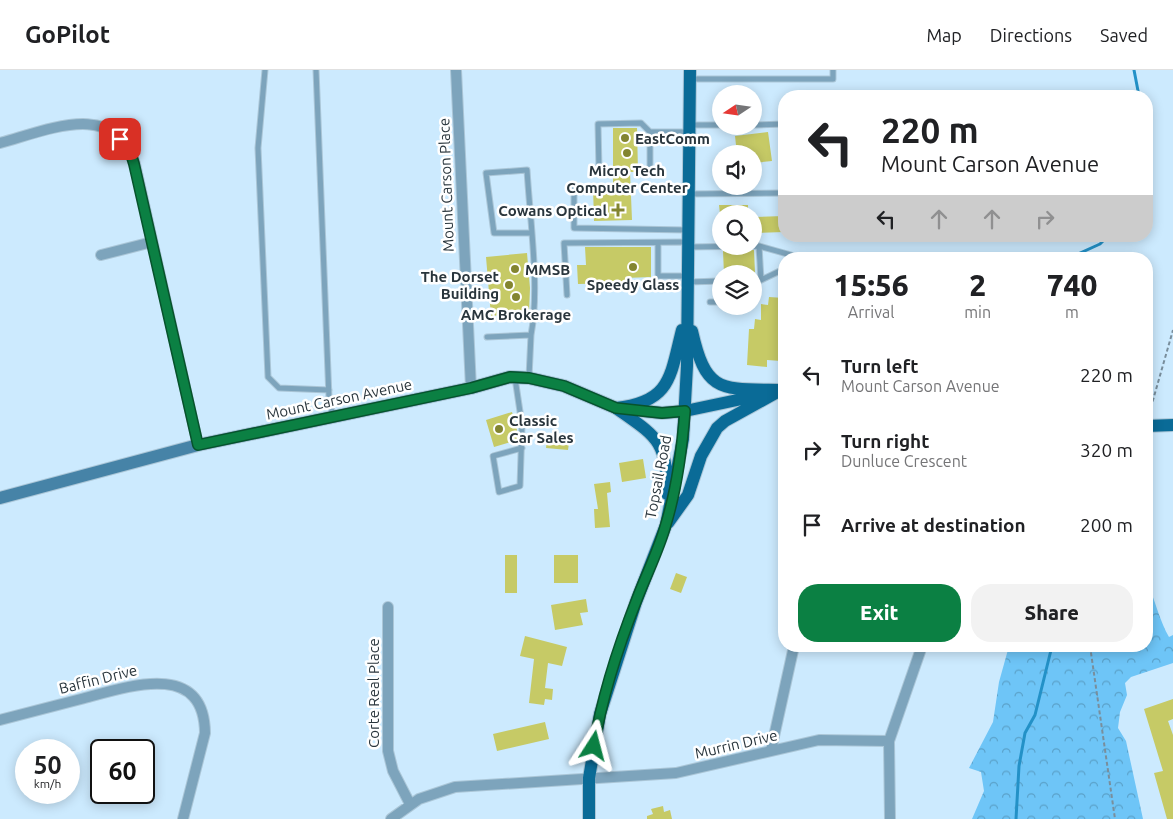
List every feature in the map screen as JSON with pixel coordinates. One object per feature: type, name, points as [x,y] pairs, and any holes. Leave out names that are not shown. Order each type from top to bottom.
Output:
[{"type":"main road","name":"Topsail Road","points":[[589,819],[589,778],[600,714],[636,602],[666,525],[681,452],[685,411],[690,74]]},
{"type":"main road","points":[[687,308],[698,357],[706,374],[729,388],[778,390]]},
{"type":"main road","points":[[616,408],[636,406],[649,401],[662,389],[672,370],[687,308]]},
{"type":"main road","name":"Mount Carson Avenue","points":[[0,498],[198,445],[515,378],[529,378],[564,386],[616,408],[662,413],[685,411]]},
{"type":"main road","points":[[685,411],[778,391]]},
{"type":"main road","points":[[666,525],[688,495],[701,456],[717,428],[725,421],[778,392]]},
{"type":"main road","points":[[616,408],[644,428],[659,442],[667,471],[666,525]]},
{"type":"main road","points":[[1153,426],[1173,425]]},
{"type":"street","name":"Mount Carson Place","points":[[456,70],[471,388]]},
{"type":"street","points":[[0,143],[75,124],[89,123],[109,130],[125,145],[133,158],[198,445]]},
{"type":"street","points":[[101,256],[152,242]]},
{"type":"street","name":"Corte Real Place","points":[[388,607],[388,751],[393,771],[410,804]]},
{"type":"street","points":[[771,750],[781,695],[792,652]]},
{"type":"street","points":[[890,819],[889,740],[920,652]]},
{"type":"street","name":"Baffin Drive","points":[[0,720],[135,684],[162,682],[188,692],[205,719],[205,733],[184,819]]},
{"type":"street","name":"Murrin Drive","points":[[391,819],[410,804],[436,792],[455,787],[676,772],[819,740],[889,740]]},
{"type":"lane","points":[[265,70],[258,148],[267,371],[273,384],[279,388],[329,390]]},
{"type":"lane","points":[[316,70],[329,390],[333,416]]},
{"type":"lane","points":[[690,74],[833,79],[833,70]]},
{"type":"lane","points":[[599,170],[598,124],[641,124],[650,132],[712,126]]},
{"type":"lane","points":[[762,124],[778,124]]},
{"type":"lane","points":[[650,132],[650,172]]},
{"type":"lane","points":[[529,378],[531,335],[535,314],[531,234],[527,170],[486,173],[494,233],[531,234]]},
{"type":"lane","points":[[574,188],[574,228],[712,241]]},
{"type":"lane","points":[[688,194],[778,193]]},
{"type":"lane","points":[[567,295],[564,244],[658,243],[688,239]]},
{"type":"lane","points":[[658,243],[658,276],[712,280]]},
{"type":"lane","points":[[762,247],[783,252]]},
{"type":"lane","points":[[762,280],[778,272]]},
{"type":"lane","points":[[487,338],[531,335]]},
{"type":"lane","points":[[515,378],[522,425],[522,448],[520,486],[499,492],[493,456],[522,448]]},
{"type":"path","points":[[1153,397],[1173,330]]},
{"type":"path","points":[[1091,652],[1114,819]]},
{"type":"green space","points":[[1153,598],[1169,637],[1173,635],[1173,663],[1131,677],[1125,683],[1127,695],[1120,712],[1118,728],[1126,741],[1143,819],[972,819],[984,791],[981,772],[969,768],[993,722],[999,682],[1007,652],[1153,652]]},
{"type":"building","points":[[613,128],[637,128],[638,172],[630,172],[632,220],[594,221],[593,187],[613,187]]},
{"type":"building","points":[[768,132],[772,161],[762,162],[762,145],[736,145],[735,136],[762,135],[762,133]]},
{"type":"building","points":[[778,216],[778,232],[762,233],[762,217]]},
{"type":"building","points":[[585,247],[651,247],[651,277],[625,278],[625,283],[578,284],[577,265],[586,265]]},
{"type":"building","name":"The Dorset Building","points":[[527,253],[530,288],[529,313],[491,316],[486,257]]},
{"type":"building","points":[[723,255],[754,255],[755,265],[724,265]]},
{"type":"building","points":[[769,297],[778,298],[778,361],[767,360],[767,367],[747,365],[749,329],[754,329],[755,319],[761,320],[762,304],[768,305]]},
{"type":"building","points":[[512,412],[517,430],[517,440],[494,447],[486,420]]},
{"type":"building","points":[[548,434],[570,436],[568,450],[546,448]]},
{"type":"building","points":[[643,459],[646,478],[622,482],[619,463]]},
{"type":"building","points":[[610,482],[611,492],[607,493],[610,527],[595,528],[594,509],[598,509],[594,484]]},
{"type":"building","points":[[505,555],[517,555],[517,593],[505,593]]},
{"type":"building","points":[[554,555],[578,555],[578,583],[554,583]]},
{"type":"building","points":[[676,573],[687,577],[681,593],[670,589]]},
{"type":"building","points":[[586,599],[588,612],[580,613],[583,625],[555,630],[551,605]]},
{"type":"building","points":[[525,636],[567,647],[562,666],[548,663],[545,688],[553,689],[552,700],[545,699],[544,705],[529,703],[534,659],[520,656]]},
{"type":"building","points":[[1173,699],[1173,719],[1168,721],[1173,735],[1173,819],[1167,819],[1154,773],[1163,771],[1144,709]]},
{"type":"building","points":[[545,722],[549,739],[497,751],[493,734]]},
{"type":"building","points":[[663,806],[664,812],[670,810],[672,819],[647,819],[647,816],[653,814],[651,809]]},
{"type":"waterway","points":[[1134,70],[1138,90]]},
{"type":"waterway","points":[[1082,252],[1102,242]]},
{"type":"waterway","points":[[1016,819],[1019,766],[1025,733],[1035,715],[1051,652]]},
{"type":"place","name":"EastComm","points":[[625,138]]},
{"type":"place","name":"Micro Tech Computer Center","points":[[627,153]]},
{"type":"place","name":"Cowans Optical","points":[[618,210]]},
{"type":"place","name":"Speedy Glass","points":[[633,267]]},
{"type":"place","name":"MMSB","points":[[515,269]]},
{"type":"place","name":"The Dorset Building","points":[[509,285]]},
{"type":"place","name":"AMC Brokerage","points":[[516,297]]},
{"type":"place","name":"Classic Car Sales","points":[[499,429]]},
{"type":"route","points":[[120,139],[133,158],[198,445],[471,388],[510,377],[547,380],[616,408],[662,413],[685,411],[681,452],[666,525],[636,602],[611,675],[600,714],[594,746]]}]
